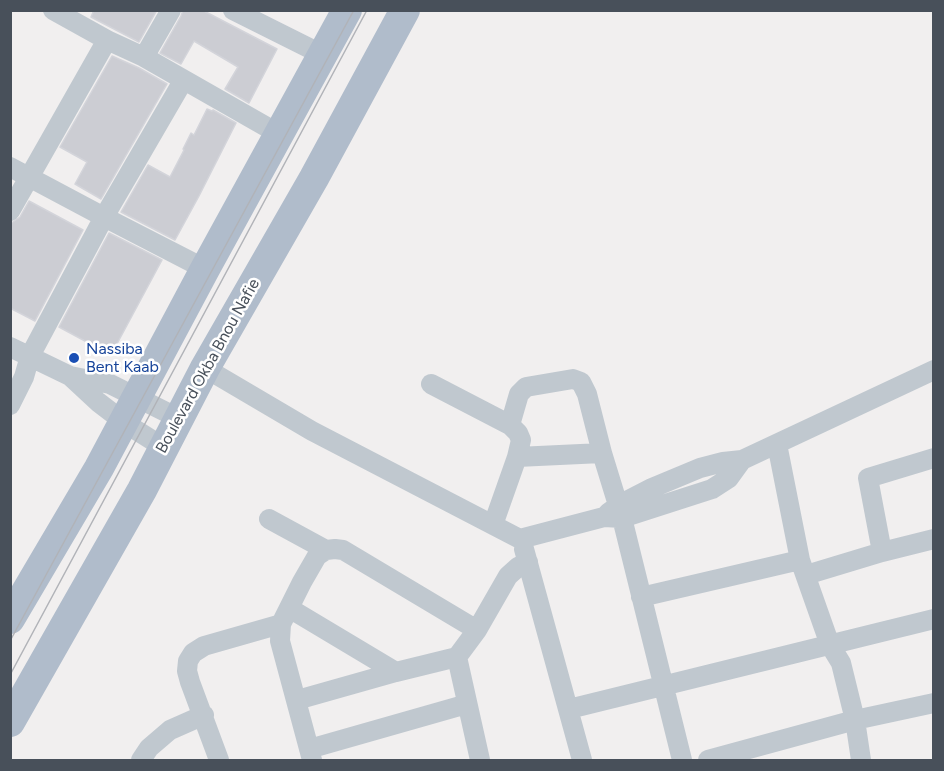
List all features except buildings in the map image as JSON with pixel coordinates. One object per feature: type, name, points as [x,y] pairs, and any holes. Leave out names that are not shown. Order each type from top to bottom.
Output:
[{"type":"main road","points":[[10,619],[99,468],[347,10]]},
{"type":"main road","name":"Boulevard Okba Bnou Nafie","points":[[10,722],[142,490],[205,368],[314,178],[405,10]]},
{"type":"street","points":[[53,10],[107,40],[144,57],[279,134]]},
{"type":"street","points":[[144,57],[171,10]]},
{"type":"street","points":[[233,10],[323,55]]},
{"type":"street","points":[[10,211],[107,40]]},
{"type":"street","points":[[10,405],[24,377],[30,356],[104,218],[183,81]]},
{"type":"street","points":[[10,167],[205,270]]},
{"type":"street","points":[[10,347],[70,376],[110,384],[163,447]]},
{"type":"street","points":[[205,368],[312,431],[520,539],[712,489],[729,478],[742,460],[933,370]]},
{"type":"street","points":[[70,376],[98,402],[178,418]]},
{"type":"street","points":[[510,425],[519,394],[526,387],[573,379],[581,382],[587,394],[615,513],[641,597],[682,760]]},
{"type":"street","points":[[431,384],[510,425],[518,433],[521,440],[517,457],[493,525]]},
{"type":"street","points":[[777,444],[803,568],[830,645],[841,663],[855,720],[861,760]]},
{"type":"street","points":[[517,457],[602,453]]},
{"type":"street","points":[[882,552],[867,478],[933,458]]},
{"type":"street","points":[[269,519],[326,550]]},
{"type":"street","points":[[520,539],[582,760]]},
{"type":"street","points":[[641,597],[803,568],[933,539]]},
{"type":"street","points":[[467,704],[310,754],[280,641],[285,616],[317,556],[326,550],[335,549],[343,550],[477,630]]},
{"type":"street","points":[[297,700],[457,657],[477,630],[508,576],[528,562]]},
{"type":"street","points":[[219,760],[187,671],[188,661],[204,646],[285,616],[396,672]]},
{"type":"street","points":[[569,709],[933,619]]},
{"type":"street","points":[[457,657],[480,760]]},
{"type":"street","points":[[708,760],[855,720],[933,703]]},
{"type":"street","points":[[141,760],[149,748],[170,730],[204,715]]},
{"type":"tram line","points":[[10,641],[354,10]]},
{"type":"tram line","points":[[10,675],[367,10]]},
{"type":"place","name":"Nassiba Bent Kaab","points":[[74,358]]}]
